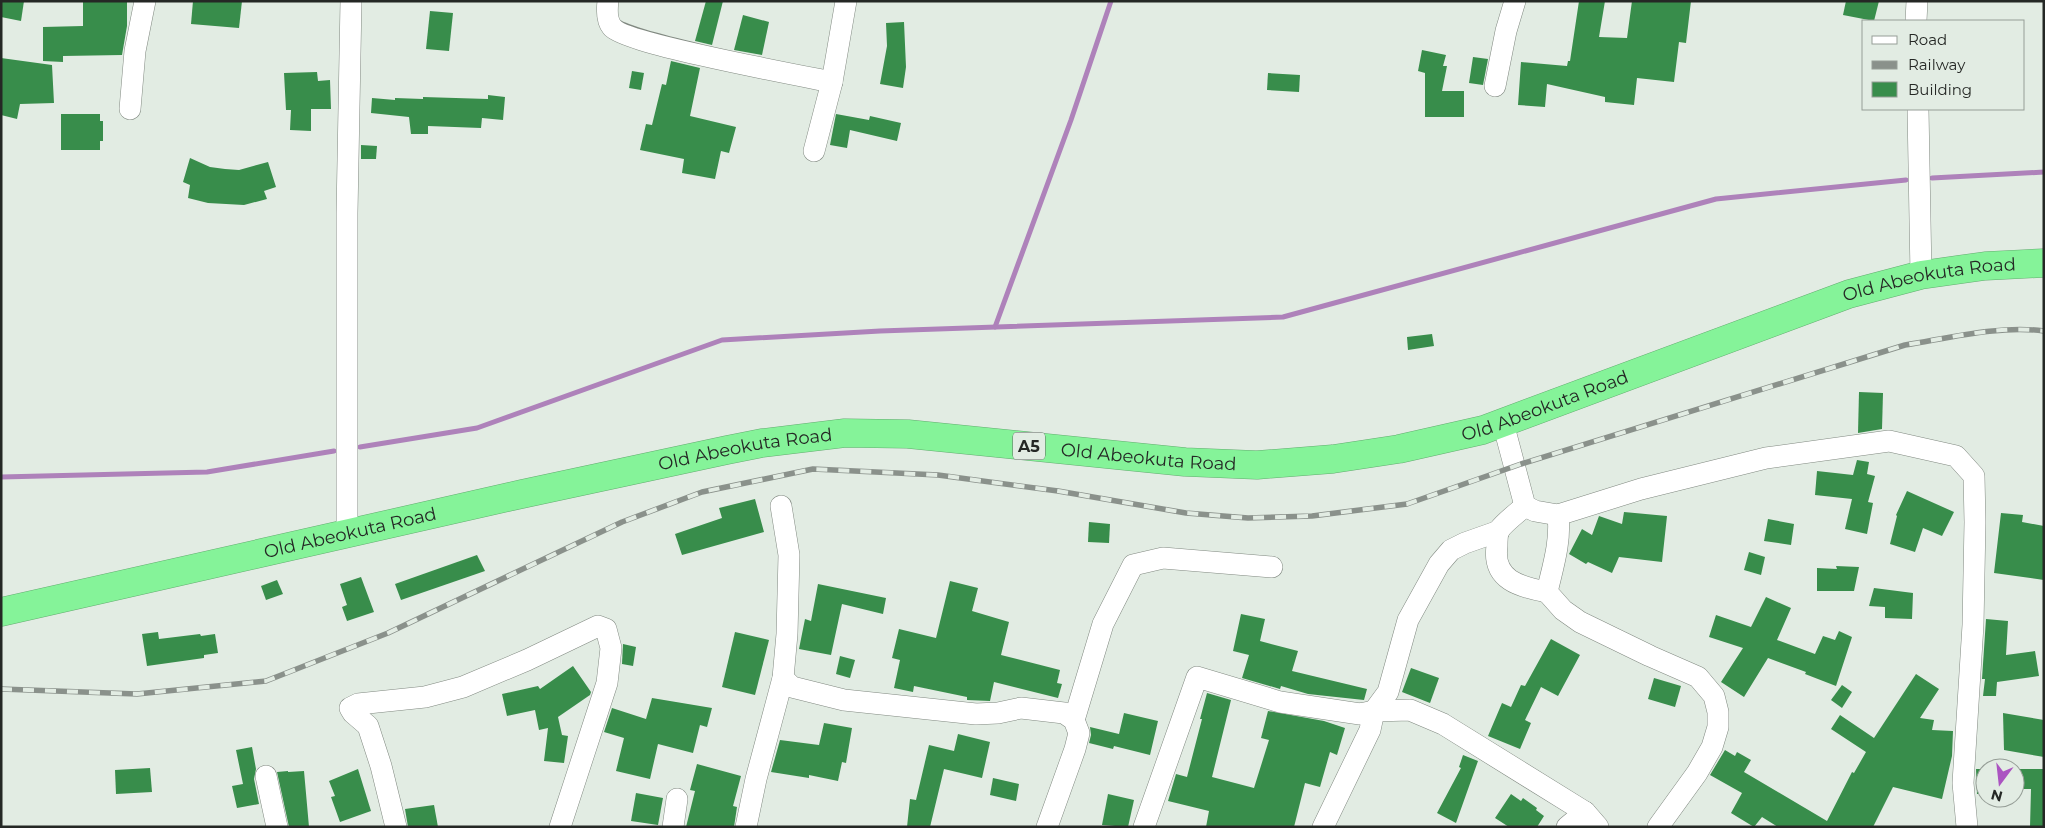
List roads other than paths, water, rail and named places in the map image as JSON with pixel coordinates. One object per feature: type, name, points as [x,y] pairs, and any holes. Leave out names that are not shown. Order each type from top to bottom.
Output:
[{"type":"highway","name":"Old Abeokuta Road","points":[[1,612],[754,445],[845,433],[908,434],[1185,462],[1257,465],[1333,459],[1399,449],[1483,430],[1849,294],[1921,275],[1985,266],[2044,263]]},
{"type":"street","points":[[130,110],[134,50],[145,1]]},
{"type":"street","points":[[347,534],[347,213],[351,1]]},
{"type":"street","points":[[608,1],[609,20],[612,28],[628,36],[722,60],[832,82]]},
{"type":"street","points":[[814,151],[832,82],[846,1]]},
{"type":"street","points":[[1495,86],[1506,31],[1515,1]]},
{"type":"street","points":[[1916,20],[1917,1]]},
{"type":"street","points":[[1918,110],[1921,275]]},
{"type":"street","points":[[1503,423],[1525,506],[1535,511],[1558,515],[1641,489],[1766,458],[1889,441],[1956,456],[1974,476],[1973,626],[1962,783],[1967,827]]},
{"type":"street","points":[[746,827],[756,779],[784,689],[789,555],[781,506]]},
{"type":"street","points":[[1323,827],[1370,730],[1374,711],[1388,692],[1408,620],[1439,564],[1451,550],[1499,531],[1525,506]]},
{"type":"street","points":[[1546,592],[1557,555],[1560,528],[1558,515]]},
{"type":"street","points":[[1499,531],[1495,554],[1502,572],[1512,582],[1523,588],[1546,592],[1563,610],[1580,622],[1698,677],[1714,696],[1718,712],[1718,727],[1712,747],[1697,773],[1658,827]]},
{"type":"street","points":[[1074,720],[1102,624],[1133,565],[1162,558],[1272,567]]},
{"type":"street","points":[[396,827],[381,766],[368,726],[350,708],[358,704],[425,697],[463,687],[553,648],[598,626],[606,629],[611,648],[607,683],[560,827]]},
{"type":"street","points":[[1144,827],[1198,678],[1280,702],[1360,714],[1374,711],[1410,710],[1443,724],[1591,819]]},
{"type":"street","points":[[784,689],[844,700],[976,714],[998,713],[1021,708],[1064,713],[1074,720],[1079,734],[1047,827]]},
{"type":"street","points":[[266,776],[277,827]]},
{"type":"street","points":[[673,827],[677,799]]},
{"type":"street","points":[[1567,827],[1591,819]]},
{"type":"waterway","points":[[995,327],[1071,120],[1111,1]]},
{"type":"waterway","points":[[1932,178],[2044,172]]},
{"type":"waterway","points":[[360,447],[477,428],[722,340],[880,331],[1283,317],[1716,199],[1906,180]]},
{"type":"waterway","points":[[1,477],[207,472],[334,451]]},
{"type":"railway","points":[[1,689],[137,694],[266,681],[388,633],[622,522],[702,492],[813,469],[938,475],[1058,491],[1186,513],[1248,518],[1312,516],[1407,504],[1521,464],[1905,345],[1992,331],[2044,331]]}]
